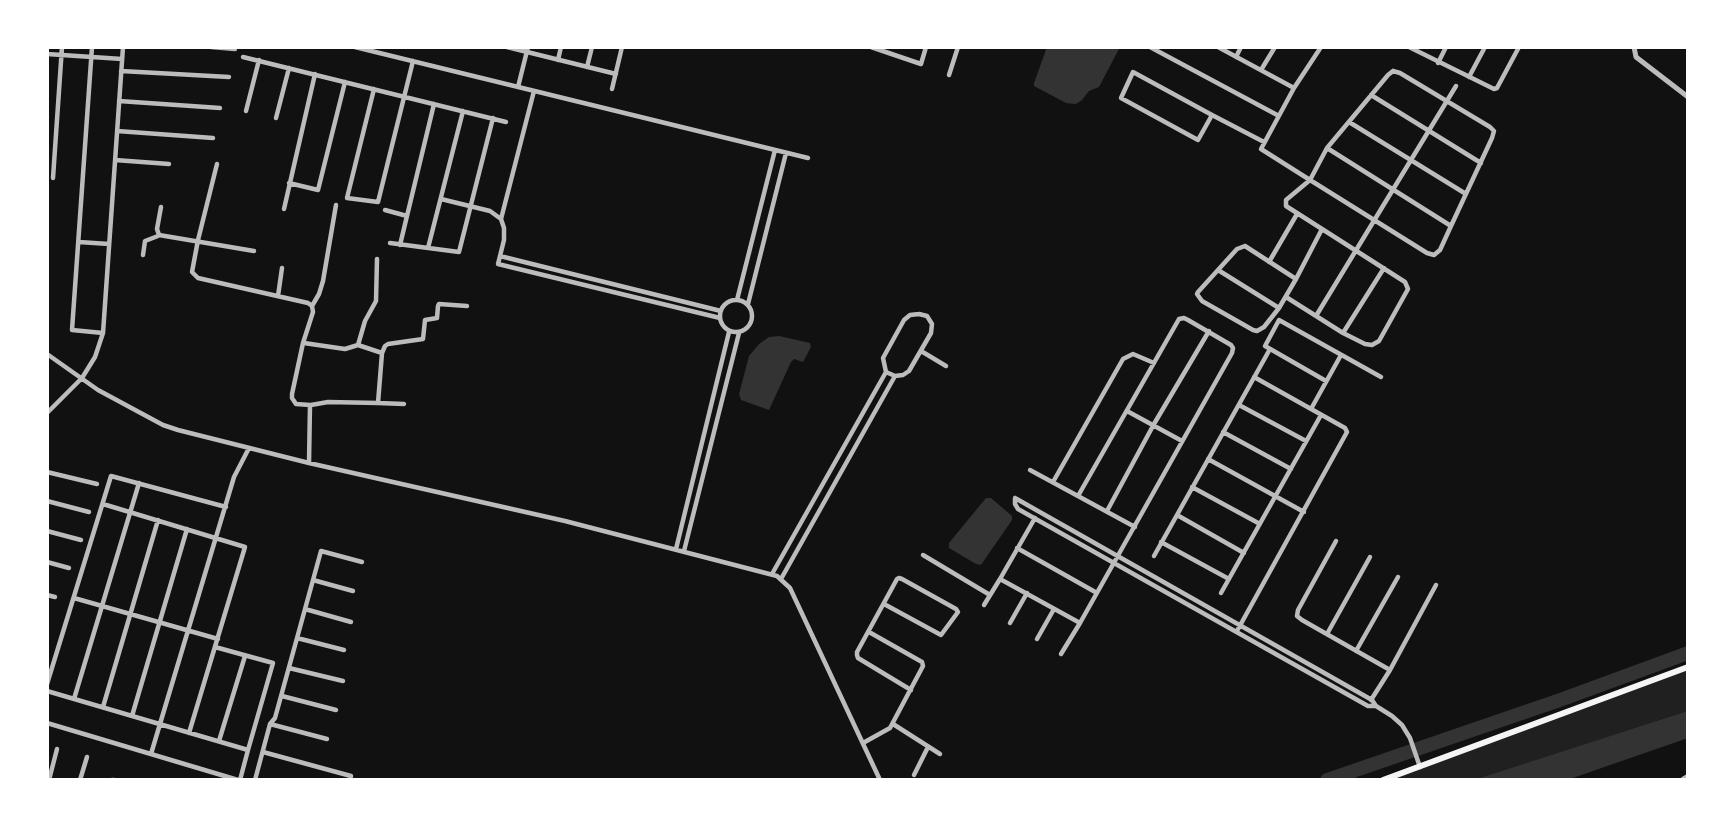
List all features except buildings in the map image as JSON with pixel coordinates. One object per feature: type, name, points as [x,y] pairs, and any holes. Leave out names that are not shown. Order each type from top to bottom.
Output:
[{"type":"main road","points":[[1383,780],[1688,667]]},
{"type":"street","points":[[53,178],[62,47]]},
{"type":"street","points":[[92,47],[72,330],[103,333]]},
{"type":"street","points":[[47,413],[82,378],[103,333],[123,47]]},
{"type":"street","points":[[211,47],[235,49]]},
{"type":"street","points":[[355,47],[808,158]]},
{"type":"street","points":[[507,47],[528,50],[616,74]]},
{"type":"street","points":[[558,60],[561,47]]},
{"type":"street","points":[[587,67],[592,47]]},
{"type":"street","points":[[612,89],[622,47]]},
{"type":"street","points":[[871,47],[921,64],[926,47]]},
{"type":"street","points":[[949,75],[958,47]]},
{"type":"street","points":[[1150,47],[1279,116]]},
{"type":"street","points":[[1218,47],[1294,88]]},
{"type":"street","points":[[1236,57],[1241,47]]},
{"type":"street","points":[[1261,71],[1275,47]]},
{"type":"street","points":[[1286,297],[1343,333],[1369,345],[1379,341],[1408,289],[1405,282],[1286,206],[1285,202],[1310,180],[1328,148],[1388,75],[1396,71],[1493,129],[1494,134],[1440,250],[1434,255],[1427,253],[1310,180],[1261,149],[1294,88],[1321,47]]},
{"type":"street","points":[[1409,47],[1488,88],[1496,89],[1519,47]]},
{"type":"street","points":[[1438,63],[1446,47]]},
{"type":"street","points":[[1469,77],[1485,47]]},
{"type":"street","points":[[1634,47],[1636,57],[1688,97]]},
{"type":"street","points":[[518,87],[528,50]]},
{"type":"street","points":[[47,54],[122,59]]},
{"type":"street","points":[[243,57],[506,122]]},
{"type":"street","points":[[246,111],[259,60]]},
{"type":"street","points":[[374,89],[347,198],[378,202],[413,61]]},
{"type":"street","points":[[276,118],[289,68]]},
{"type":"street","points":[[121,71],[229,77]]},
{"type":"street","points":[[1212,115],[1198,141],[1121,98],[1133,72],[1264,142]]},
{"type":"street","points":[[284,209],[315,74]]},
{"type":"street","points":[[289,183],[318,190],[345,82]]},
{"type":"street","points":[[1315,316],[1456,86]]},
{"type":"street","points":[[534,91],[501,219],[504,228],[498,264],[720,318]]},
{"type":"street","points":[[1371,95],[1481,163]]},
{"type":"street","points":[[119,101],[220,108]]},
{"type":"street","points":[[400,245],[434,104]]},
{"type":"street","points":[[428,248],[463,111]]},
{"type":"street","points":[[390,243],[459,253],[493,118]]},
{"type":"street","points":[[1349,122],[1466,194]]},
{"type":"street","points":[[117,131],[213,138]]},
{"type":"street","points":[[1328,148],[1451,226]]},
{"type":"street","points":[[737,300],[775,150]]},
{"type":"street","points":[[748,304],[737,300],[724,305],[720,318],[729,331],[745,331],[753,319],[748,304],[786,153]]},
{"type":"street","points":[[115,160],[169,164]]},
{"type":"street","points":[[217,164],[192,270],[195,277],[312,306]]},
{"type":"street","points":[[441,198],[490,211],[501,219]]},
{"type":"street","points":[[337,205],[323,281],[312,306],[313,312],[303,343],[292,398],[300,405],[328,402],[404,404]]},
{"type":"street","points":[[159,235],[157,229],[161,207]]},
{"type":"street","points":[[385,210],[407,216]]},
{"type":"street","points":[[1269,262],[1298,214]]},
{"type":"street","points":[[1296,279],[1243,246],[1237,249],[1198,292],[1198,297],[1257,331],[1264,327],[1279,308],[1296,279],[1322,229]]},
{"type":"street","points":[[143,254],[145,241],[159,235],[254,251]]},
{"type":"street","points":[[79,242],[109,244]]},
{"type":"street","points":[[500,256],[721,311]]},
{"type":"street","points":[[358,345],[365,321],[376,301],[377,259]]},
{"type":"street","points":[[278,296],[282,268]]},
{"type":"street","points":[[1343,333],[1384,268]]},
{"type":"street","points":[[1218,270],[1279,308]]},
{"type":"street","points":[[378,403],[382,353],[385,346],[423,340],[425,320],[437,318],[439,304],[467,306]]},
{"type":"street","points":[[772,574],[886,372],[883,358],[904,320],[910,315],[927,316],[932,324],[931,333],[909,371],[895,376],[886,372]]},
{"type":"street","points":[[1061,654],[1233,351],[1228,343],[1184,318],[1179,319],[1078,496]]},
{"type":"street","points":[[1326,381],[1265,346],[1279,320],[1381,377]]},
{"type":"street","points":[[676,549],[729,331]]},
{"type":"street","points":[[1107,511],[1209,331]]},
{"type":"street","points":[[684,551],[739,333]]},
{"type":"street","points":[[303,343],[345,349],[358,345],[382,353]]},
{"type":"street","points":[[1154,556],[1270,349]]},
{"type":"street","points":[[920,352],[946,366]]},
{"type":"street","points":[[47,354],[99,390],[163,425],[309,463],[565,521],[772,574],[790,588],[880,780]]},
{"type":"street","points":[[1054,482],[1123,359],[1133,354],[1154,363]]},
{"type":"street","points":[[1311,409],[1341,355]]},
{"type":"street","points":[[781,579],[895,376]]},
{"type":"street","points":[[1237,631],[1348,432],[1255,377]]},
{"type":"street","points":[[309,463],[310,405]]},
{"type":"street","points":[[1239,405],[1306,441]]},
{"type":"street","points":[[1127,411],[1182,441]]},
{"type":"street","points":[[1221,593],[1321,415]]},
{"type":"street","points":[[1223,432],[1291,470]]},
{"type":"street","points":[[151,754],[234,477],[249,448]]},
{"type":"street","points":[[1208,459],[1304,512]]},
{"type":"street","points":[[832,467],[841,472]]},
{"type":"street","points":[[1030,470],[1135,527]]},
{"type":"street","points":[[47,471],[97,484]]},
{"type":"street","points":[[47,684],[111,476],[226,506]]},
{"type":"street","points":[[74,699],[139,482]]},
{"type":"street","points":[[1192,487],[1260,524]]},
{"type":"street","points":[[1376,706],[1368,706],[1018,509],[1014,503],[1015,498],[1372,699],[1376,706],[1402,725],[1410,738],[1420,767]]},
{"type":"street","points":[[47,501],[89,512]]},
{"type":"street","points":[[103,503],[246,547],[190,733]]},
{"type":"street","points":[[1177,515],[1244,553]]},
{"type":"street","points":[[984,605],[1035,518]]},
{"type":"street","points":[[103,707],[158,520]]},
{"type":"street","points":[[131,716],[187,529]]},
{"type":"street","points":[[47,531],[81,540]]},
{"type":"street","points":[[1336,541],[1297,615],[1326,635],[1390,670]]},
{"type":"street","points":[[1161,542],[1229,579]]},
{"type":"street","points":[[1017,548],[1097,593]]},
{"type":"street","points":[[256,780],[321,551],[362,562]]},
{"type":"street","points":[[923,555],[990,594]]},
{"type":"street","points":[[1326,635],[1370,557]]},
{"type":"street","points":[[47,562],[69,568]]},
{"type":"street","points":[[1356,651],[1398,577]]},
{"type":"street","points":[[884,604],[941,635],[958,612],[900,578],[897,579],[858,652],[858,658],[911,690]]},
{"type":"street","points":[[1000,579],[1080,623]]},
{"type":"street","points":[[313,580],[353,591]]},
{"type":"street","points":[[1368,706],[1436,585]]},
{"type":"street","points":[[1010,623],[1027,593]]},
{"type":"street","points":[[47,595],[55,597]]},
{"type":"street","points":[[74,598],[218,639]]},
{"type":"street","points":[[305,609],[351,622]]},
{"type":"street","points":[[1037,639],[1054,609]]},
{"type":"street","points":[[863,743],[890,728],[923,666],[922,662],[869,632]]},
{"type":"street","points":[[297,638],[344,650]]},
{"type":"street","points":[[47,723],[239,780],[273,663],[215,647]]},
{"type":"street","points":[[219,741],[245,656]]},
{"type":"street","points":[[289,667],[343,681]]},
{"type":"street","points":[[47,691],[247,750]]},
{"type":"street","points":[[282,696],[336,710]]},
{"type":"street","points":[[270,724],[327,739]]},
{"type":"street","points":[[893,724],[940,754]]},
{"type":"street","points":[[914,775],[928,747]]},
{"type":"street","points":[[49,780],[57,749]]},
{"type":"street","points":[[263,752],[351,776],[350,780]]},
{"type":"street","points":[[80,780],[87,757]]},
{"type":"shaded area","points":[[1047,47],[1120,47],[1099,87],[1089,91],[1076,104],[1066,103],[1034,86]]},
{"type":"shaded area","points":[[779,336],[810,343],[811,347],[803,362],[794,359],[791,362],[769,410],[741,400],[739,394],[749,356],[769,337]]},
{"type":"shaded area","points":[[986,498],[991,498],[1012,516],[1012,520],[981,565],[949,548],[949,543]]},
{"type":"shaded area","points":[[1688,668],[1688,712],[1477,780],[1378,780]]},
{"type":"shaded area","points":[[1688,711],[1688,738],[1567,780],[1474,780]]},
{"type":"waterway","points":[[1327,780],[1688,653]]}]
